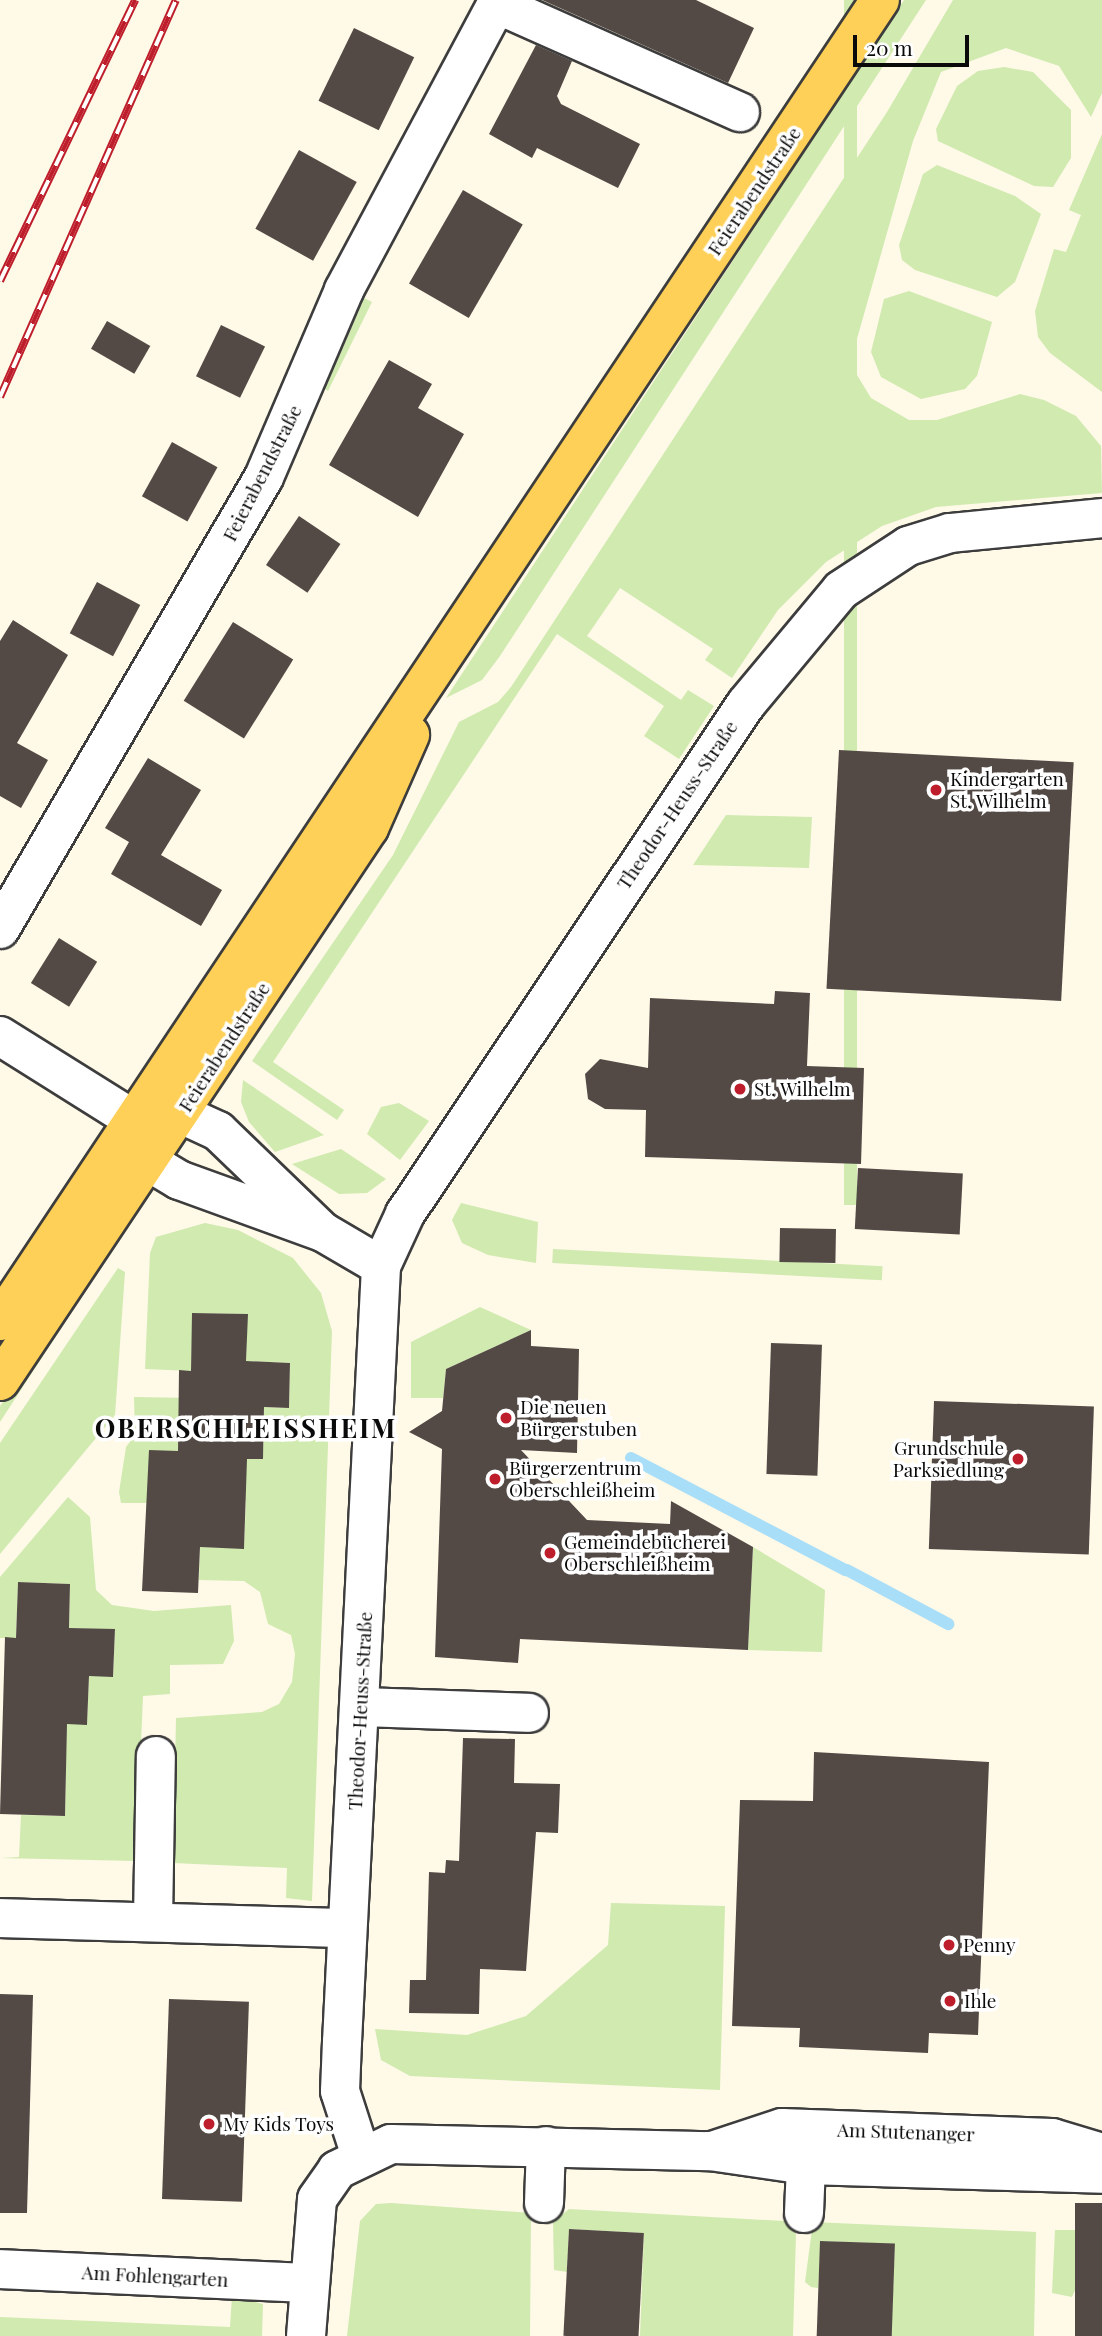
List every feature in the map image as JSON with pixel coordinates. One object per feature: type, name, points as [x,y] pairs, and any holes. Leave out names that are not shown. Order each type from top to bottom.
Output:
[{"type":"main road","name":"Feierabendstraße","points":[[0,1321],[442,663],[880,0]]},
{"type":"main road","name":"Feierabendstraße","points":[[0,1381],[149,1162],[369,828],[442,663]]},
{"type":"street","name":"Feierabendstraße","points":[[0,929],[264,477],[344,290],[498,2],[740,112]]},
{"type":"street","name":"Theodor-Heuss-Straße","points":[[360,2154],[340,2091],[382,1266],[430,1170],[746,704],[841,590],[908,546],[950,533],[1102,518]]},
{"type":"street","points":[[4,1043],[134,1120],[181,1114],[218,1131],[323,1232]]},
{"type":"street","points":[[134,1120],[149,1162],[226,1202],[323,1232],[382,1266]]},
{"type":"street","points":[[360,1707],[529,1713]]},
{"type":"street","points":[[153,1920],[156,1756]]},
{"type":"street","points":[[0,1918],[153,1920],[347,1928]]},
{"type":"street","name":"Am Stutenanger","points":[[710,2151],[782,2128],[1052,2138],[1102,2153]]},
{"type":"street","name":"Am Stutenanger","points":[[360,2154],[420,2142],[710,2151],[806,2165],[1102,2174]]},
{"type":"street","points":[[544,2203],[546,2146]]},
{"type":"street","points":[[306,2336],[317,2199],[337,2170],[360,2154]]},
{"type":"street","points":[[804,2213],[806,2165]]},
{"type":"street","name":"Am Fohlengarten","points":[[0,2269],[310,2283]]},
{"type":"green space","points":[[844,0],[857,0],[857,1205],[844,1205]]},
{"type":"green space","points":[[904,0],[926,0],[500,656],[482,680],[446,698]]},
{"type":"green space","points":[[953,0],[1102,0],[1102,93],[1091,117],[1059,66],[1006,48],[941,72],[913,141],[853,353],[854,370],[871,398],[909,420],[937,420],[1020,394],[1044,400],[1076,416],[1101,446],[1102,493],[936,507],[882,526],[826,562],[778,610],[732,678],[705,660],[713,649],[620,588],[587,636],[681,700],[688,690],[714,706],[679,759],[644,736],[664,706],[557,634],[273,1062],[344,1110],[337,1120],[252,1061],[393,855],[459,722],[498,702],[511,687],[887,112]]},
{"type":"green space","points":[[1004,67],[1033,72],[1071,110],[1071,158],[1053,187],[1034,186],[938,141],[936,129],[957,86],[978,71]]},
{"type":"green space","points":[[1102,134],[1102,392],[1050,353],[1038,337],[1035,311],[1054,249],[1066,252],[1081,215],[1069,210]]},
{"type":"green space","points":[[937,165],[1015,196],[1041,214],[1015,282],[997,297],[915,270],[902,260],[899,245],[923,174]]},
{"type":"green space","points":[[909,291],[992,322],[977,376],[965,389],[921,399],[881,377],[871,352],[884,299]]},
{"type":"green space","points":[[364,298],[372,302],[328,391],[325,389]]},
{"type":"green space","points":[[726,815],[812,817],[809,868],[693,865]]},
{"type":"green space","points":[[243,1080],[324,1135],[275,1152],[249,1122],[241,1102]]},
{"type":"green space","points":[[399,1103],[429,1121],[400,1160],[367,1134],[381,1107]]},
{"type":"green space","points":[[341,1149],[386,1179],[367,1193],[339,1194],[292,1164]]},
{"type":"green space","points":[[461,1203],[538,1222],[536,1263],[488,1255],[462,1243],[452,1220]]},
{"type":"green space","points":[[205,1223],[238,1230],[293,1258],[321,1293],[332,1331],[312,1901],[286,1898],[287,1868],[173,1863],[176,1718],[262,1712],[279,1704],[292,1682],[295,1654],[291,1635],[268,1624],[260,1592],[244,1581],[199,1580],[200,1547],[244,1548],[246,1502],[226,1458],[263,1459],[264,1407],[289,1408],[290,1363],[246,1361],[247,1314],[193,1313],[191,1371],[145,1369],[150,1253],[156,1237]]},
{"type":"green space","points":[[553,1249],[883,1266],[882,1280],[552,1263]]},
{"type":"green space","points":[[104,1260],[99,1270],[0,1422],[0,1406]]},
{"type":"green space","points":[[118,1268],[125,1272],[115,1415],[0,1554],[0,1443]]},
{"type":"green space","points":[[480,1307],[531,1330],[446,1369],[443,1398],[411,1398],[411,1342]]},
{"type":"green space","points":[[134,1397],[192,1398],[191,1452],[148,1503],[121,1503],[119,1492],[126,1447],[135,1435]]},
{"type":"green space","points":[[68,1497],[90,1517],[96,1590],[112,1605],[154,1611],[231,1605],[234,1641],[223,1664],[170,1665],[170,1694],[143,1696],[136,1861],[0,1858],[19,1857],[21,1815],[65,1816],[66,1770],[47,1723],[87,1724],[89,1676],[113,1676],[115,1630],[69,1628],[70,1584],[18,1582],[16,1638],[0,1638],[0,1577]]},
{"type":"green space","points":[[753,1547],[825,1590],[822,1652],[748,1650]]},
{"type":"green space","points":[[611,1903],[725,1906],[720,2090],[410,2076],[381,2060],[375,2029],[467,2035],[526,2016],[608,1945]]},
{"type":"green space","points":[[376,2204],[531,2213],[530,2336],[347,2336],[360,2221]]},
{"type":"green space","points":[[569,2209],[784,2221],[796,2234],[793,2336],[640,2336],[644,2233],[569,2229],[567,2272],[554,2270],[553,2222]]},
{"type":"green space","points":[[813,2222],[1036,2232],[1034,2336],[891,2336],[895,2244],[821,2241],[818,2288],[811,2287],[805,2282]]},
{"type":"green space","points":[[1055,2230],[1102,2230],[1072,2297],[1052,2293]]},
{"type":"green space","points":[[232,2296],[263,2304],[262,2336],[0,2336],[0,2317],[230,2327]]},
{"type":"building","points":[[542,0],[696,0],[754,28],[728,83]]},
{"type":"building","points":[[354,28],[414,57],[379,130],[318,101]]},
{"type":"building","points":[[536,45],[572,61],[557,96],[561,104],[640,144],[618,188],[537,148],[532,158],[489,134]]},
{"type":"building","points":[[299,150],[357,182],[313,261],[255,229]]},
{"type":"building","points":[[463,190],[523,224],[469,318],[409,284]]},
{"type":"building","points":[[107,321],[150,346],[134,374],[91,349]]},
{"type":"building","points":[[221,325],[265,346],[240,398],[196,376]]},
{"type":"building","points":[[389,360],[432,384],[418,408],[464,434],[418,517],[329,465]]},
{"type":"building","points":[[172,442],[217,467],[187,521],[142,496]]},
{"type":"building","points":[[299,516],[340,544],[307,593],[266,565]]},
{"type":"building","points":[[97,582],[140,605],[113,656],[70,633]]},
{"type":"building","points":[[13,620],[68,655],[17,743],[48,760],[21,808],[0,796],[0,641]]},
{"type":"building","points":[[233,622],[293,660],[244,738],[184,701]]},
{"type":"building","points":[[839,750],[1074,762],[1061,1001],[826,989]]},
{"type":"building","points":[[148,758],[201,790],[161,855],[222,890],[201,926],[111,874],[129,842],[105,828]]},
{"type":"building","points":[[59,938],[97,962],[69,1007],[31,983]]},
{"type":"building","points":[[775,991],[810,993],[807,1066],[864,1068],[861,1164],[645,1157],[646,1110],[605,1109],[588,1099],[585,1074],[600,1059],[648,1068],[650,998],[774,1004]]},
{"type":"building","points":[[858,1168],[963,1173],[960,1234],[855,1229]]},
{"type":"building","points":[[780,1228],[836,1229],[835,1263],[779,1262]]},
{"type":"building","points":[[192,1313],[248,1314],[246,1361],[290,1363],[289,1408],[264,1407],[263,1459],[247,1459],[244,1549],[200,1547],[198,1593],[142,1591],[149,1450],[178,1451],[179,1370],[191,1371]]},
{"type":"building","name":"Bürgerzentrum Oberschleißheim","points":[[531,1330],[531,1346],[579,1349],[577,1453],[521,1450],[587,1520],[670,1524],[671,1501],[753,1547],[748,1650],[520,1639],[518,1663],[435,1657],[442,1449],[409,1432],[442,1411],[446,1369]]},
{"type":"building","points":[[771,1343],[822,1345],[817,1476],[766,1474]]},
{"type":"building","points":[[934,1401],[1094,1407],[1089,1554],[929,1549]]},
{"type":"building","points":[[18,1582],[70,1584],[69,1628],[115,1629],[113,1677],[89,1676],[87,1725],[67,1724],[65,1816],[0,1814],[5,1637],[16,1638]]},
{"type":"building","points":[[463,1738],[515,1739],[514,1783],[560,1784],[558,1833],[536,1832],[526,1971],[480,1969],[479,2014],[409,2013],[410,1980],[426,1980],[429,1872],[445,1873],[446,1860],[459,1861]]},
{"type":"building","points":[[814,1752],[989,1762],[978,2035],[929,2033],[928,2053],[799,2047],[800,2028],[732,2026],[740,1800],[813,1801]]},
{"type":"building","points":[[0,1994],[33,1995],[27,2213],[0,2213]]},
{"type":"building","points":[[169,1999],[249,2002],[242,2202],[162,2199]]},
{"type":"building","points":[[1075,2203],[1102,2203],[1102,2336],[1075,2336]]},
{"type":"building","points":[[569,2229],[644,2233],[638,2336],[563,2336]]},
{"type":"building","points":[[820,2241],[895,2244],[892,2336],[817,2336]]},
{"type":"waterway","points":[[631,1458],[845,1570]]},
{"type":"waterway","points":[[847,1570],[948,1624]]},
{"type":"railway","points":[[0,281],[135,0]]},
{"type":"railway","points":[[0,397],[176,0]]},
{"type":"place","name":"Kindergarten St. Wilhelm","points":[[936,790]]},
{"type":"place","name":"St. Wilhelm","points":[[740,1089]]},
{"type":"place","name":"Die neuen Bürgerstuben","points":[[506,1418]]},
{"type":"place","name":"Grundschule Parksiedlung","points":[[1018,1459]]},
{"type":"place","name":"Bürgerzentrum Oberschleißheim","points":[[495,1479]]},
{"type":"place","name":"Gemeindebücherei Oberschleißheim","points":[[550,1553]]},
{"type":"place","name":"Penny","points":[[949,1945]]},
{"type":"place","name":"Ihle","points":[[950,2001]]},
{"type":"place","name":"My Kids Toys","points":[[209,2124]]},
{"type":"district","name":"OBERSCHLEISSHEIM","points":[[246,1428]]}]
